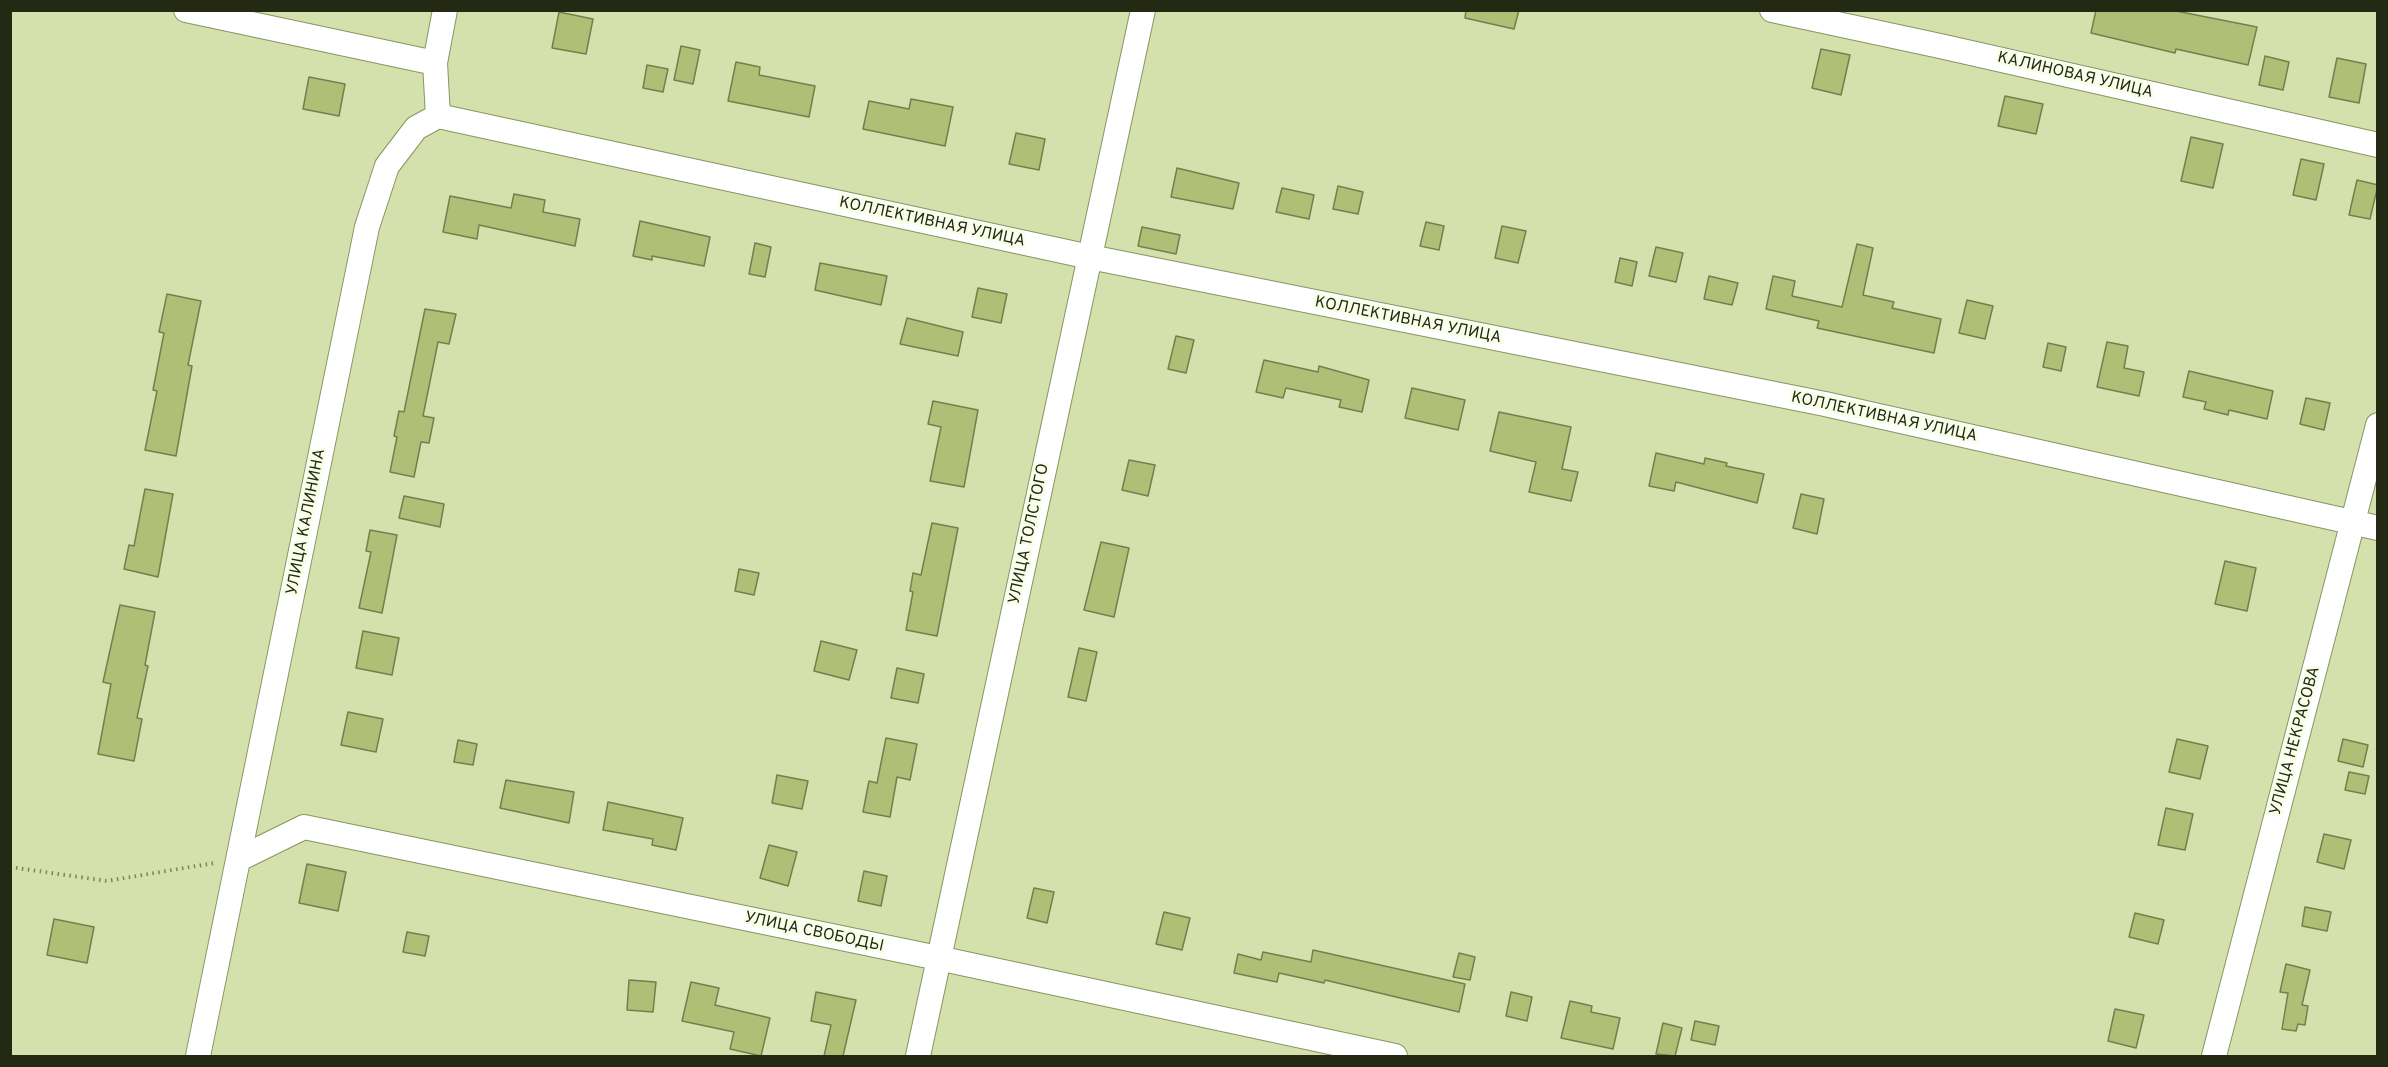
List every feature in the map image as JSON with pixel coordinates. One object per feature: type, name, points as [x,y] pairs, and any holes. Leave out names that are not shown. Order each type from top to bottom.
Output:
[{"type":"street","points":[[186,10],[435,63]]},
{"type":"street","points":[[438,116],[435,63],[445,10]]},
{"type":"street","name":"УЛИЦА ТОЛСТОГО","points":[[918,1056],[1143,10]]},
{"type":"street","name":"КАЛИНОВАЯ УЛИЦА","points":[[1772,10],[1951,48],[2378,145]]},
{"type":"street","name":"КОЛЛЕКТИВНАЯ УЛИЦА","points":[[438,116],[1090,257],[1825,404],[2378,528]]},
{"type":"street","name":"УЛИЦА КАЛИНИНА","points":[[198,1056],[367,227],[387,166],[416,128],[438,116]]},
{"type":"street","name":"УЛИЦА НЕКРАСОВА","points":[[2214,1056],[2378,425]]},
{"type":"street","name":"УЛИЦА СВОБОДЫ","points":[[239,859],[304,827],[938,958],[1395,1056]]},
{"type":"path","points":[[10,867],[107,881],[239,859]]},
{"type":"building","points":[[1466,10],[1519,10],[1514,29],[1465,18]]},
{"type":"building","points":[[2096,10],[2171,10],[2257,27],[2248,65],[2176,49],[2175,53],[2091,33]]},
{"type":"building","points":[[559,12],[593,19],[586,54],[552,48]]},
{"type":"building","points":[[681,46],[700,50],[693,84],[674,80]]},
{"type":"building","points":[[1821,49],[1850,55],[1841,95],[1812,88]]},
{"type":"building","points":[[2265,56],[2289,62],[2283,90],[2259,85]]},
{"type":"building","points":[[2337,58],[2366,64],[2359,103],[2329,97]]},
{"type":"building","points":[[736,62],[760,67],[759,75],[815,86],[809,117],[728,101]]},
{"type":"building","points":[[647,65],[668,69],[663,92],[643,88]]},
{"type":"building","points":[[309,77],[345,84],[339,116],[303,109]]},
{"type":"building","points":[[2005,96],[2043,104],[2036,134],[1998,126]]},
{"type":"building","points":[[911,99],[953,107],[945,146],[863,129],[869,101],[909,109]]},
{"type":"building","points":[[1016,133],[1045,139],[1039,170],[1009,164]]},
{"type":"building","points":[[2191,137],[2223,144],[2213,188],[2181,181]]},
{"type":"building","points":[[2301,159],[2324,164],[2316,200],[2293,195]]},
{"type":"building","points":[[1177,168],[1239,183],[1233,209],[1171,197]]},
{"type":"building","points":[[2357,180],[2378,185],[2370,219],[2349,215]]},
{"type":"building","points":[[1338,186],[1363,192],[1358,214],[1333,209]]},
{"type":"building","points":[[1282,188],[1314,195],[1309,219],[1276,212]]},
{"type":"building","points":[[514,194],[545,200],[543,212],[580,219],[575,246],[479,225],[477,239],[443,232],[450,196],[511,208]]},
{"type":"building","points":[[640,221],[710,237],[704,266],[652,256],[652,260],[633,256]]},
{"type":"building","points":[[1426,222],[1444,226],[1439,250],[1420,246]]},
{"type":"building","points":[[1502,226],[1526,231],[1518,263],[1495,258]]},
{"type":"building","points":[[1142,227],[1180,235],[1176,254],[1138,246]]},
{"type":"building","points":[[755,243],[771,247],[765,277],[749,274]]},
{"type":"building","points":[[1857,244],[1873,248],[1863,295],[1894,302],[1892,308],[1941,319],[1934,353],[1817,328],[1819,321],[1766,309],[1773,276],[1795,281],[1792,296],[1842,307]]},
{"type":"building","points":[[1656,247],[1683,253],[1676,282],[1649,276]]},
{"type":"building","points":[[1620,258],[1637,262],[1632,286],[1615,282]]},
{"type":"building","points":[[820,263],[887,276],[881,305],[815,290]]},
{"type":"building","points":[[1709,276],[1738,283],[1732,305],[1704,299]]},
{"type":"building","points":[[978,288],[1007,294],[1001,323],[972,317]]},
{"type":"building","points":[[167,294],[201,301],[188,365],[192,366],[176,456],[145,450],[157,391],[153,390],[164,333],[159,332]]},
{"type":"building","points":[[1967,300],[1993,306],[1985,339],[1959,333]]},
{"type":"building","points":[[425,309],[456,314],[449,344],[438,342],[423,416],[434,418],[429,443],[421,442],[414,477],[390,472],[397,437],[394,436],[399,411],[404,412]]},
{"type":"building","points":[[907,318],[963,332],[958,356],[900,344]]},
{"type":"building","points":[[1176,336],[1194,340],[1186,373],[1168,369]]},
{"type":"building","points":[[2107,342],[2128,346],[2124,368],[2144,372],[2139,396],[2097,387]]},
{"type":"building","points":[[2048,343],[2066,347],[2061,371],[2043,367]]},
{"type":"building","points":[[1264,360],[1318,372],[1319,366],[1369,380],[1362,412],[1339,407],[1341,400],[1286,388],[1283,398],[1256,392]]},
{"type":"building","points":[[2189,371],[2273,391],[2267,419],[2229,410],[2228,415],[2204,409],[2206,402],[2183,397]]},
{"type":"building","points":[[1412,388],[1465,400],[1458,430],[1405,418]]},
{"type":"building","points":[[2306,398],[2330,403],[2324,430],[2300,424]]},
{"type":"building","points":[[933,401],[978,410],[964,487],[930,481],[941,427],[928,424]]},
{"type":"building","points":[[1499,412],[1571,427],[1562,469],[1578,472],[1571,501],[1529,492],[1536,462],[1490,451]]},
{"type":"building","points":[[1656,453],[1704,464],[1705,458],[1727,463],[1726,466],[1764,474],[1757,503],[1676,482],[1674,491],[1649,486]]},
{"type":"building","points":[[1129,460],[1155,465],[1148,496],[1122,490]]},
{"type":"building","points":[[145,489],[173,494],[158,577],[124,569],[129,545],[134,546]]},
{"type":"building","points":[[1801,494],[1824,499],[1817,534],[1793,528]]},
{"type":"building","points":[[404,496],[444,504],[440,527],[399,518]]},
{"type":"building","points":[[932,523],[958,528],[937,636],[906,630],[913,592],[910,591],[913,573],[921,575]]},
{"type":"building","points":[[370,530],[397,535],[382,613],[359,608],[371,552],[366,551]]},
{"type":"building","points":[[1101,542],[1129,548],[1114,617],[1084,610]]},
{"type":"building","points":[[2225,561],[2256,568],[2247,611],[2215,604]]},
{"type":"building","points":[[739,569],[759,573],[754,595],[735,591]]},
{"type":"building","points":[[120,605],[155,612],[145,665],[148,666],[137,718],[142,719],[134,761],[98,754],[111,684],[103,682]]},
{"type":"building","points":[[363,631],[399,638],[392,675],[356,668]]},
{"type":"building","points":[[821,641],[857,650],[849,680],[814,671]]},
{"type":"building","points":[[1079,648],[1097,652],[1086,701],[1068,697]]},
{"type":"building","points":[[897,668],[924,674],[918,703],[891,698]]},
{"type":"building","points":[[348,712],[383,719],[376,752],[341,745]]},
{"type":"building","points":[[886,738],[917,744],[910,780],[897,777],[890,817],[863,812],[869,781],[877,783]]},
{"type":"building","points":[[2177,739],[2208,746],[2200,779],[2169,772]]},
{"type":"building","points":[[2343,739],[2368,745],[2363,767],[2338,761]]},
{"type":"building","points":[[458,740],[477,744],[473,765],[454,762]]},
{"type":"building","points":[[2349,772],[2369,776],[2365,794],[2345,790]]},
{"type":"building","points":[[777,775],[808,781],[802,809],[772,803]]},
{"type":"building","points":[[506,780],[574,792],[569,823],[500,808]]},
{"type":"building","points":[[608,802],[683,818],[676,850],[652,845],[653,839],[603,830]]},
{"type":"building","points":[[2166,808],[2193,814],[2185,850],[2158,845]]},
{"type":"building","points":[[2324,834],[2351,840],[2344,869],[2317,862]]},
{"type":"building","points":[[769,845],[797,852],[788,886],[760,878]]},
{"type":"building","points":[[307,864],[346,872],[338,911],[299,903]]},
{"type":"building","points":[[864,871],[887,876],[881,906],[858,901]]},
{"type":"building","points":[[1034,888],[1054,892],[1047,923],[1027,918]]},
{"type":"building","points":[[2305,907],[2331,912],[2327,931],[2302,926]]},
{"type":"building","points":[[1164,912],[1190,918],[1182,950],[1156,944]]},
{"type":"building","points":[[2135,913],[2164,920],[2158,944],[2129,937]]},
{"type":"building","points":[[54,919],[94,927],[87,963],[47,955]]},
{"type":"building","points":[[407,932],[429,936],[425,956],[403,952]]},
{"type":"building","points":[[1313,950],[1465,984],[1459,1012],[1325,980],[1324,983],[1279,973],[1277,982],[1234,973],[1238,954],[1261,960],[1263,952],[1311,962]]},
{"type":"building","points":[[1459,953],[1475,957],[1470,980],[1453,977]]},
{"type":"building","points":[[2286,964],[2310,970],[2302,1005],[2308,1006],[2305,1025],[2298,1024],[2296,1031],[2282,1029],[2288,993],[2280,992]]},
{"type":"building","points":[[629,980],[656,982],[653,1012],[627,1010]]},
{"type":"building","points":[[691,982],[719,988],[715,1005],[770,1018],[761,1056],[730,1049],[734,1032],[682,1021]]},
{"type":"building","points":[[816,992],[856,1000],[843,1056],[824,1056],[831,1025],[811,1021]]},
{"type":"building","points":[[1511,992],[1532,997],[1527,1021],[1506,1016]]},
{"type":"building","points":[[1570,1001],[1592,1006],[1591,1012],[1620,1018],[1613,1049],[1561,1038]]},
{"type":"building","points":[[2115,1009],[2144,1015],[2136,1048],[2108,1041]]},
{"type":"building","points":[[1695,1021],[1719,1026],[1715,1045],[1691,1040]]},
{"type":"building","points":[[1663,1023],[1682,1028],[1675,1056],[1656,1054]]}]
